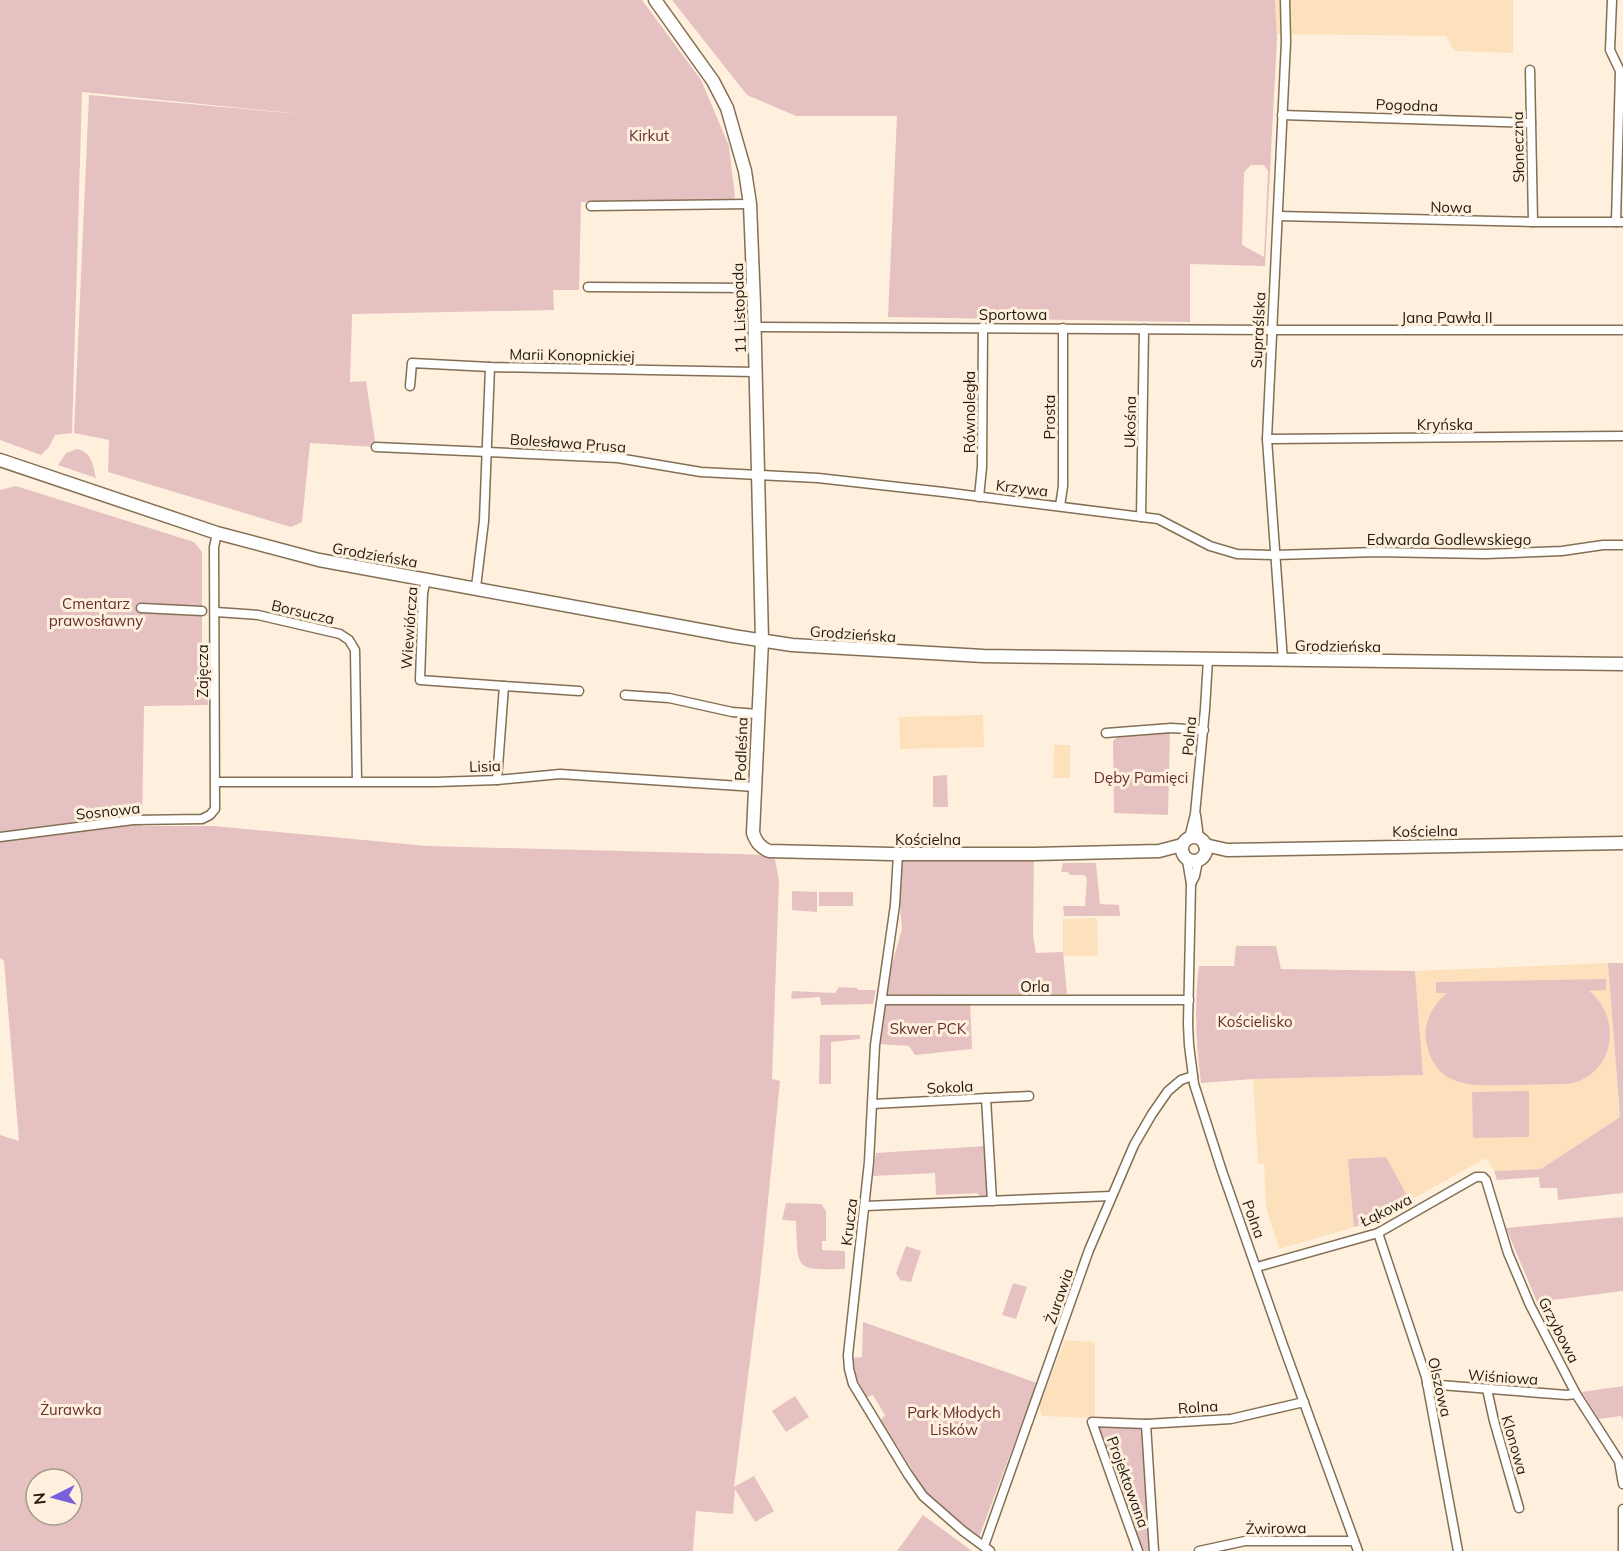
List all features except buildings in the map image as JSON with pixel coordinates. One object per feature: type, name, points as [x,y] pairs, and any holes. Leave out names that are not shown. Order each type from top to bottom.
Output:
[{"type":"street","name":"11 Listopada","points":[[655,0],[712,81],[727,108],[745,171],[750,204],[754,288],[762,640]]},
{"type":"street","name":"Supraślska","points":[[1283,661],[1267,439],[1270,330],[1286,42],[1285,0]]},
{"type":"street","points":[[1612,0],[1610,50],[1620,71],[1619,222]]},
{"type":"street","name":"Słoneczna","points":[[1530,70],[1533,222]]},
{"type":"street","name":"Pogodna","points":[[1282,115],[1531,123]]},
{"type":"street","points":[[591,206],[750,204]]},
{"type":"street","name":"Nowa","points":[[1278,216],[1619,222]]},
{"type":"street","points":[[588,287],[754,288]]},
{"type":"street","name":"Sportowa","points":[[755,327],[1270,330]]},
{"type":"street","name":"Równoległa","points":[[979,497],[982,468],[983,327]]},
{"type":"street","name":"Prosta","points":[[1060,506],[1063,328]]},
{"type":"street","name":"Ukośna","points":[[1142,517],[1144,329]]},
{"type":"street","name":"Jana Pawła II","points":[[1270,330],[1623,330]]},
{"type":"street","name":"Marii Konopnickiej","points":[[410,386],[412,363],[490,367],[756,372]]},
{"type":"street","points":[[476,587],[484,521],[490,367]]},
{"type":"street","name":"Kryńska","points":[[1267,439],[1623,436]]},
{"type":"street","name":"Bolesława Prusa","points":[[376,447],[618,458],[701,472],[758,475]]},
{"type":"street","name":"Grodzieńska","points":[[0,460],[217,534],[319,560],[762,640],[853,649],[983,656],[1623,664]]},
{"type":"street","name":"Krzywa","points":[[758,475],[818,478],[1158,519],[1210,546],[1237,554],[1275,555]]},
{"type":"street","name":"Zajęcza","points":[[215,810],[214,547],[217,534]]},
{"type":"street","name":"Edwarda Godlewskiego","points":[[1275,555],[1377,552],[1453,555],[1526,553],[1623,545]]},
{"type":"street","name":"Wiewiórcza","points":[[426,579],[423,593],[420,680],[504,686]]},
{"type":"street","points":[[141,608],[202,611]]},
{"type":"street","name":"Borsucza","points":[[216,612],[258,615],[340,634],[349,640],[355,650],[357,781]]},
{"type":"street","name":"Podleśna","points":[[762,640],[753,833],[759,845],[769,851]]},
{"type":"street","name":"Polna","points":[[1208,659],[1204,730],[1195,814],[1199,825],[1193,850],[1195,876],[1191,884],[1189,1045],[1193,1076],[1207,1125],[1358,1551]]},
{"type":"street","points":[[497,780],[504,686],[579,691]]},
{"type":"street","points":[[625,695],[669,698],[732,712],[758,714]]},
{"type":"street","points":[[1106,733],[1171,728],[1204,730]]},
{"type":"street","name":"Lisia","points":[[216,782],[497,780],[560,774],[754,787]]},
{"type":"street","name":"Sosnowa","points":[[0,837],[133,820],[202,819],[215,810]]},
{"type":"street","name":"Kościelna","points":[[769,851],[1034,854],[1623,843]]},
{"type":"street","name":"Krucza","points":[[898,854],[895,905],[875,1045],[865,1206],[848,1355],[850,1376],[888,1443],[923,1496],[987,1549]]},
{"type":"street","name":"Orla","points":[[882,1000],[1189,1000]]},
{"type":"street","name":"Żurawia","points":[[987,1549],[1089,1250],[1111,1196],[1134,1145],[1152,1114],[1174,1085],[1193,1076]]},
{"type":"street","name":"Sokola","points":[[873,1104],[1029,1096]]},
{"type":"street","points":[[986,1098],[992,1201]]},
{"type":"street","name":"Łąkowa","points":[[1257,1267],[1378,1233],[1476,1177],[1481,1176],[1486,1180]]},
{"type":"street","name":"Grzybowa","points":[[1486,1180],[1508,1253],[1530,1305],[1576,1394],[1621,1463],[1623,1484]]},
{"type":"street","points":[[865,1206],[1111,1196]]},
{"type":"street","name":"Olszowa","points":[[1378,1233],[1427,1384],[1458,1551]]},
{"type":"street","name":"Wiśniowa","points":[[1427,1384],[1576,1394]]},
{"type":"street","name":"Klonowa","points":[[1487,1389],[1519,1508]]},
{"type":"street","name":"Rolna","points":[[1092,1422],[1146,1424],[1231,1419],[1304,1402]]},
{"type":"street","name":"Projektowana","points":[[1092,1422],[1138,1551]]},
{"type":"street","points":[[1146,1424],[1154,1551]]},
{"type":"street","points":[[1623,1509],[1623,1551]]},
{"type":"street","name":"Żwirowa","points":[[1199,1551],[1245,1541],[1354,1541]]},
{"type":"shaded area","points":[[1275,0],[1513,0],[1513,53],[1454,51],[1446,36],[1277,34]]},
{"type":"shaded area","points":[[983,715],[984,747],[900,749],[899,717]]},
{"type":"shaded area","points":[[1054,745],[1070,745],[1070,778],[1053,778]]},
{"type":"shaded area","points":[[1097,918],[1098,956],[1063,956],[1063,919]]},
{"type":"shaded area","points":[[1608,963],[1620,1117],[1541,1169],[1494,1171],[1486,1158],[1372,1222],[1279,1249],[1266,1207],[1264,1164],[1258,1163],[1253,1079],[1423,1075],[1415,971]]},
{"type":"shaded area","points":[[1065,1340],[1095,1342],[1095,1418],[1042,1416],[1039,1405]]},
{"type":"green space","name":"Kirkut","points":[[0,0],[642,0],[701,80],[729,146],[735,197],[732,200],[581,202],[579,290],[553,290],[554,310],[352,314],[350,382],[366,381],[376,447],[310,443],[302,522],[291,527],[108,472],[109,440],[74,433],[89,95],[310,115],[82,92],[72,433],[55,435],[49,447],[41,455],[0,440]]},
{"type":"green space","points":[[672,0],[1275,0],[1277,38],[1265,266],[1190,264],[1190,322],[888,317],[897,116],[796,116],[747,95]],"holes":[[[1251,165],[1264,165],[1268,171],[1264,257],[1242,245],[1244,172]]]},
{"type":"green space","points":[[77,449],[89,456],[96,478],[58,465],[66,453]]},
{"type":"green space","points":[[16,486],[194,542],[202,552],[202,688],[208,688],[208,705],[144,706],[142,826],[214,826],[428,846],[774,855],[779,880],[772,1079],[780,1081],[760,1281],[734,1487],[754,1476],[774,1511],[755,1522],[735,1489],[733,1514],[696,1511],[693,1551],[0,1551],[0,1135],[19,1141],[4,961],[0,958],[0,490]]},
{"type":"green space","name":"Dęby Pamięci","points":[[1170,731],[1168,815],[1114,813],[1113,741],[1119,736]]},
{"type":"green space","points":[[947,775],[948,807],[933,807],[933,776]]},
{"type":"green space","points":[[903,854],[1034,854],[1033,935],[1036,953],[1063,952],[1067,994],[892,995],[882,1000],[902,929],[897,868]]},
{"type":"green space","points":[[1063,863],[1096,863],[1100,904],[1119,905],[1120,916],[1064,916],[1063,906],[1085,906],[1087,878],[1084,875],[1070,875],[1068,872],[1061,872]]},
{"type":"green space","points":[[792,891],[817,892],[817,912],[792,910]]},
{"type":"green space","points":[[819,892],[853,892],[853,906],[819,906]]},
{"type":"green space","name":"Kościelisko","points":[[1236,946],[1276,946],[1281,969],[1415,971],[1423,1075],[1253,1079],[1201,1083],[1196,1024],[1199,966],[1234,966]]},
{"type":"green space","points":[[1608,963],[1623,963],[1623,1193],[1558,1200],[1557,1188],[1540,1188],[1539,1177],[1497,1180],[1494,1171],[1541,1169],[1620,1117]]},
{"type":"green space","points":[[1606,979],[1606,990],[1589,991],[1600,1002],[1607,1016],[1610,1030],[1609,1044],[1605,1058],[1584,1079],[1569,1084],[1469,1084],[1446,1076],[1437,1068],[1430,1056],[1425,1034],[1426,1027],[1433,1008],[1447,993],[1436,993],[1436,982]]},
{"type":"green space","points":[[839,987],[876,990],[873,1004],[821,1005],[820,997],[791,999],[792,991],[835,993]]},
{"type":"green space","name":"Skwer PCK","points":[[970,1000],[972,1049],[915,1055],[909,1046],[879,1044],[886,1004]]},
{"type":"green space","points":[[820,1035],[860,1035],[860,1039],[831,1042],[831,1084],[819,1084]]},
{"type":"green space","points":[[1529,1091],[1529,1137],[1473,1138],[1472,1092]]},
{"type":"green space","points":[[986,1146],[988,1191],[985,1197],[981,1198],[977,1193],[936,1195],[935,1173],[873,1176],[876,1153]]},
{"type":"green space","points":[[1386,1157],[1410,1201],[1372,1222],[1354,1227],[1348,1159]]},
{"type":"green space","points":[[786,1203],[821,1204],[826,1211],[826,1241],[822,1241],[822,1250],[845,1251],[845,1269],[816,1269],[802,1264],[797,1249],[796,1221],[782,1220]]},
{"type":"green space","points":[[1623,1217],[1623,1291],[1537,1302],[1506,1228]]},
{"type":"green space","points":[[906,1246],[921,1251],[911,1282],[900,1280],[896,1273]]},
{"type":"green space","points":[[1013,1283],[1027,1287],[1016,1319],[1002,1315]]},
{"type":"green space","name":"Park Młodych Lisków","points":[[863,1322],[1037,1383],[979,1537],[929,1497],[881,1420],[885,1415],[873,1395],[867,1397],[854,1374],[853,1358],[862,1357]]},
{"type":"green space","points":[[1623,1386],[1623,1420],[1621,1416],[1599,1419],[1582,1392]]},
{"type":"green space","points":[[795,1396],[809,1417],[786,1432],[772,1411]]},
{"type":"green space","points":[[1095,1425],[1145,1426],[1151,1551],[1143,1551]]},
{"type":"green space","points":[[923,1515],[972,1551],[897,1551]]},
{"type":"park label","name":"Cmentarz prawosławny","points":[[96,612]]},
{"type":"park label","name":"Żurawka","points":[[71,1409]]}]
